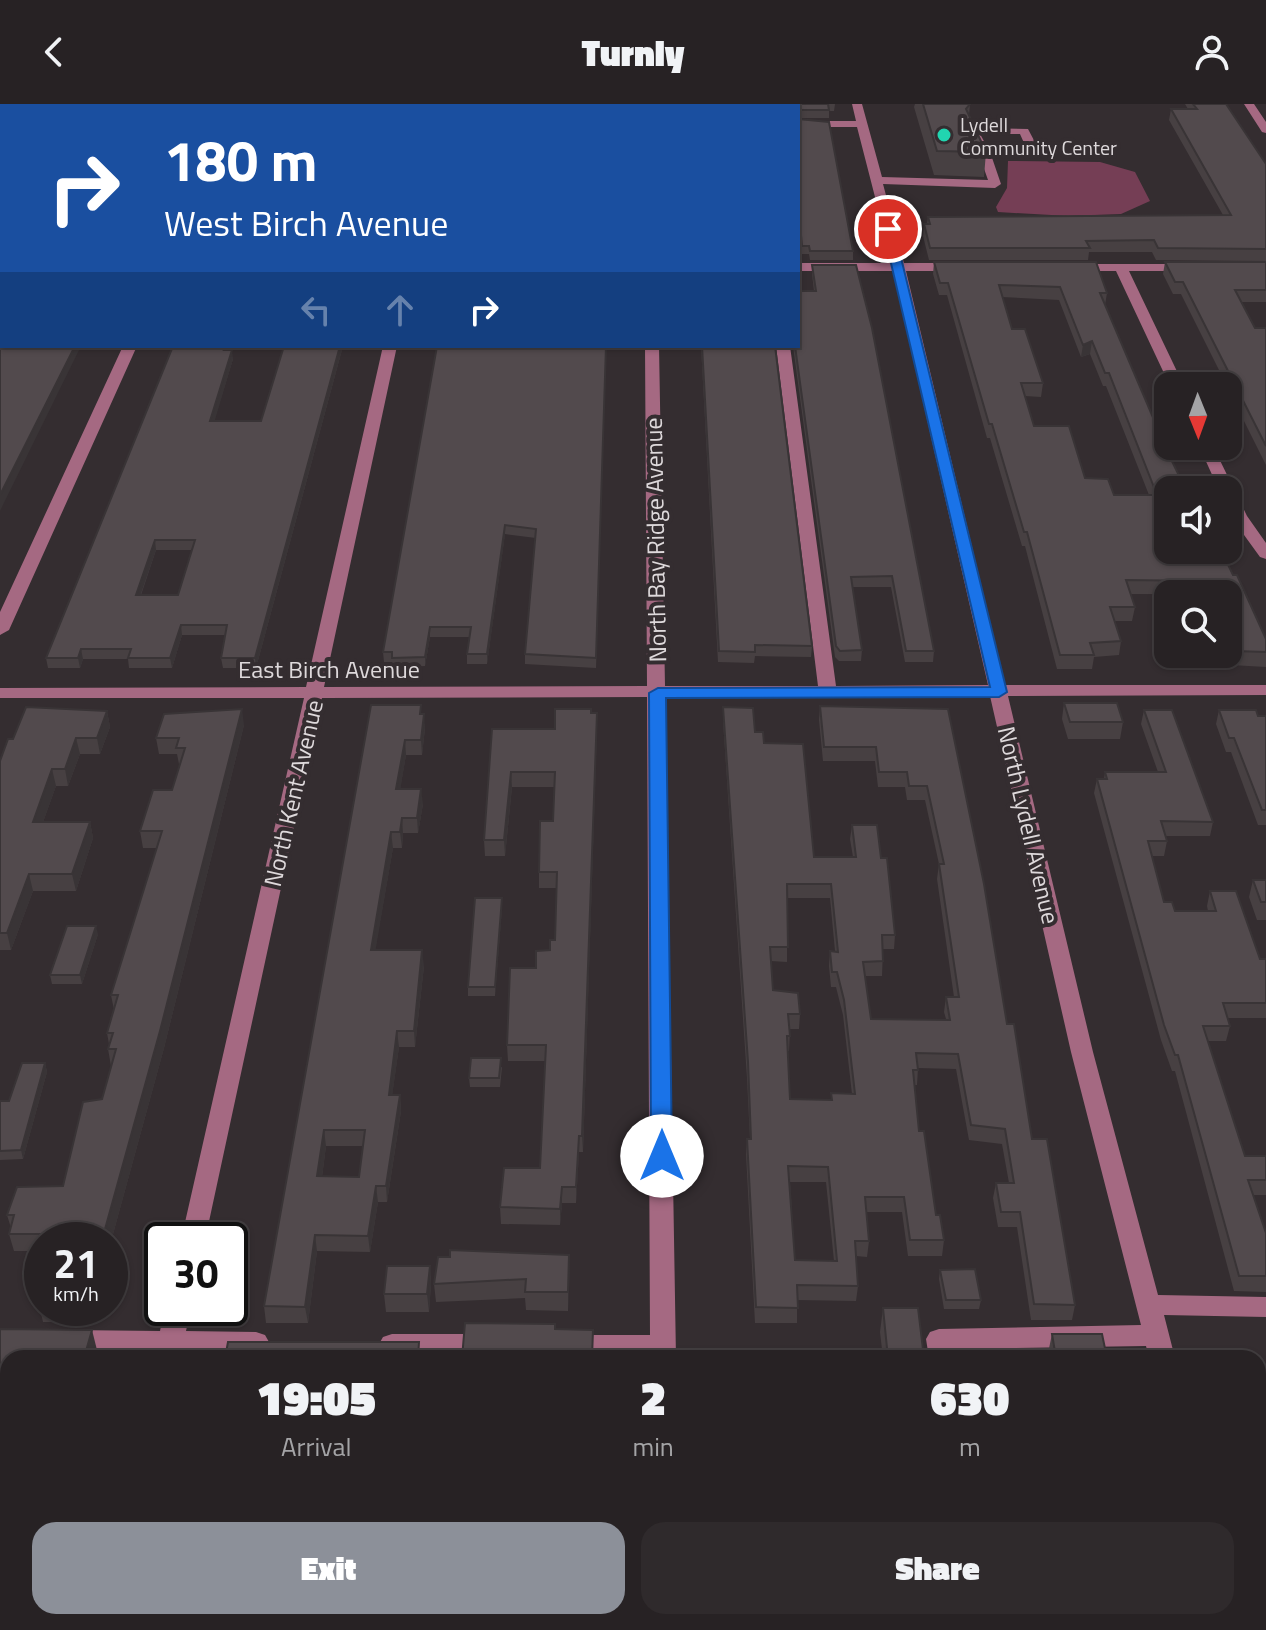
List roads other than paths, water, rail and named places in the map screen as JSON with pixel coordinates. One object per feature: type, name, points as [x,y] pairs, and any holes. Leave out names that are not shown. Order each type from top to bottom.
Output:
[{"type":"street","name":"North Lydell Avenue","points":[[857,104],[899,267],[1082,1052],[1159,1346]]},
{"type":"street","points":[[1249,104],[1266,130]]},
{"type":"street","points":[[800,124],[861,124]]},
{"type":"street","points":[[875,180],[995,184],[982,146]]},
{"type":"street","points":[[800,267],[978,267]]},
{"type":"street","points":[[1058,267],[1208,267]]},
{"type":"street","points":[[1121,267],[1170,372]]},
{"type":"street","points":[[0,630],[129,348]]},
{"type":"street","name":"North Kent Avenue","points":[[197,1222],[390,348]]},
{"type":"street","name":"North Bay Ridge Avenue","points":[[652,348],[663,1350]]},
{"type":"street","points":[[783,348],[828,693]]},
{"type":"street","points":[[1242,521],[1266,554]]},
{"type":"street","name":"East Birch Avenue","points":[[0,693],[1266,690]]},
{"type":"street","points":[[1148,1305],[1266,1307]]},
{"type":"street","points":[[168,1350],[174,1326]]},
{"type":"street","points":[[941,1350],[939,1339],[1159,1346]]},
{"type":"street","points":[[45,1340],[168,1350],[275,1343]]},
{"type":"street","points":[[371,1343],[514,1345]]},
{"type":"street","points":[[546,1345],[630,1350]]},
{"type":"place","name":"Lydell Community Center","points":[[944,135]]}]
